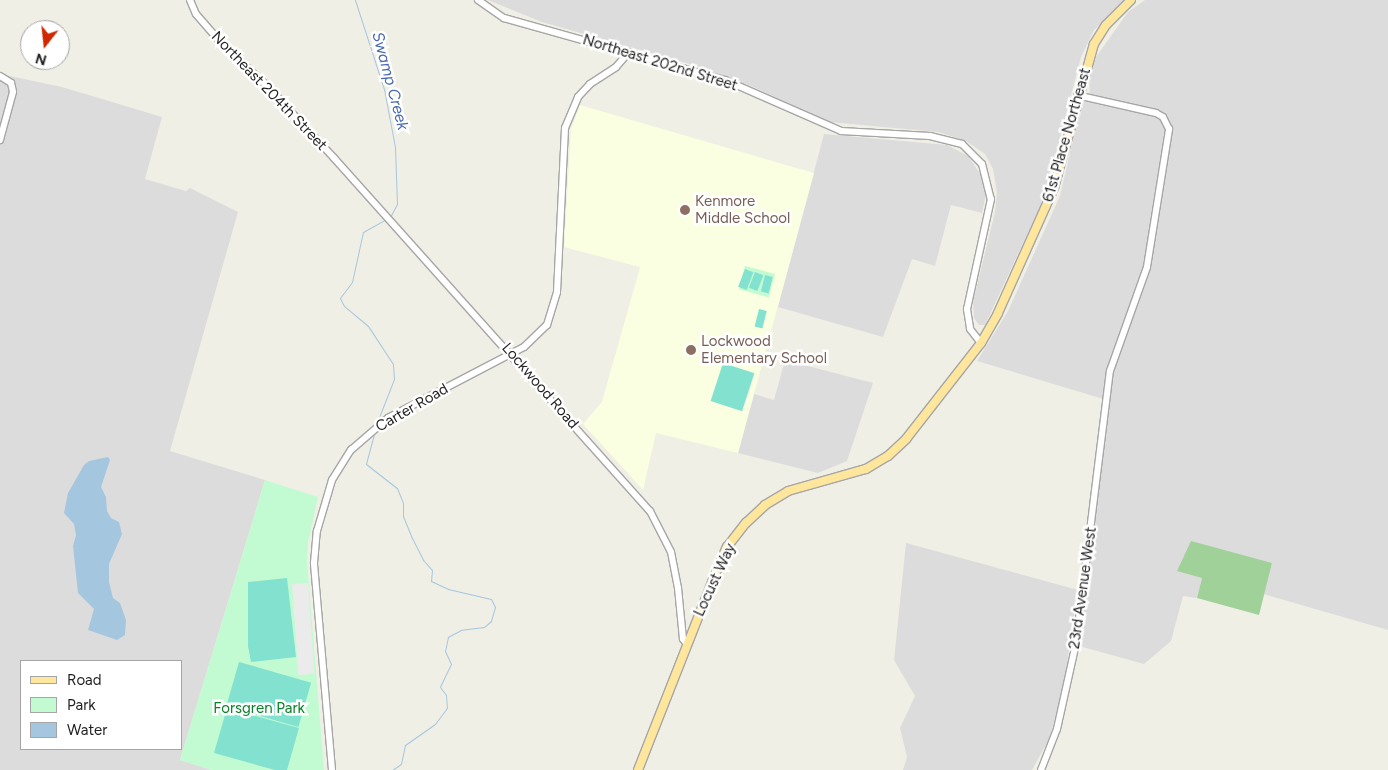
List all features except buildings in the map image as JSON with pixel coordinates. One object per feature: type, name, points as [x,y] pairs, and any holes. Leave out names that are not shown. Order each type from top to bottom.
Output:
[{"type":"main road","name":"61st Place Northeast","points":[[971,357],[998,314],[1049,202],[1094,44],[1114,16],[1132,0]]},
{"type":"main road","name":"Locust Way","points":[[638,770],[727,547],[746,523],[765,505],[788,491],[866,468],[888,456],[906,440],[971,357]]},
{"type":"street","name":"Northeast 204th Street","points":[[190,0],[204,24],[334,158]]},
{"type":"street","name":"Northeast 202nd Street","points":[[478,0],[490,11],[516,22],[724,80],[842,130],[949,140],[962,144],[982,164],[990,187],[990,209],[967,309],[970,329],[981,343]]},
{"type":"street","name":"Carter Road","points":[[332,770],[314,546],[332,480],[351,450],[366,435],[388,418],[512,354],[540,334],[552,315],[557,292],[562,142],[570,112],[590,84],[616,67],[629,52]]},
{"type":"street","points":[[0,76],[11,83],[13,92],[0,140]]},
{"type":"street","name":"23rd Avenue West","points":[[1041,770],[1057,729],[1076,643],[1112,361],[1146,267],[1169,129],[1163,117],[1078,95]]},
{"type":"street","name":"Lockwood Road","points":[[334,158],[640,498],[659,525],[675,566],[683,640],[687,644]]},
{"type":"shaded area","points":[[488,0],[1126,0],[1094,30],[1081,57],[1045,196],[985,325],[979,325],[974,318],[973,302],[995,212],[997,192],[993,169],[985,154],[966,141],[938,132],[829,122],[751,86],[700,67],[542,22]]},
{"type":"shaded area","points":[[1145,0],[1388,0],[1388,630],[1263,594],[1272,563],[1202,578],[1197,598],[1183,596],[1171,641],[1144,664],[1079,646],[1110,401],[977,361],[1008,311],[1060,196],[1081,105],[1090,92],[1089,81],[1096,57],[1128,12]]},
{"type":"shaded area","points":[[0,74],[62,87],[162,117],[145,179],[186,191],[190,188],[238,212],[170,451],[265,480],[180,760],[212,770],[0,770]]},
{"type":"shaded area","points":[[580,105],[814,173],[738,453],[656,433],[643,490],[583,424],[602,402],[640,267],[564,247],[571,129]]},
{"type":"shaded area","points":[[824,134],[947,145],[968,156],[981,175],[986,194],[982,213],[951,205],[935,266],[912,259],[883,337],[778,307]]},
{"type":"shaded area","points":[[785,360],[873,383],[847,461],[818,473],[738,453],[754,394],[774,400]]},
{"type":"shaded area","points":[[906,543],[1078,590],[1063,690],[1049,739],[1032,770],[903,770],[907,757],[900,728],[915,696],[894,660]]},
{"type":"shaded area","points":[[308,583],[314,674],[298,675],[292,584]]},
{"type":"green space","points":[[745,266],[775,274],[769,297],[739,289]]},
{"type":"green space","points":[[745,269],[753,272],[747,290],[738,287]]},
{"type":"green space","points":[[755,272],[763,275],[757,291],[749,288]]},
{"type":"green space","points":[[765,275],[773,277],[769,293],[761,291]]},
{"type":"green space","points":[[759,309],[767,311],[762,328],[755,326]]},
{"type":"green space","points":[[723,363],[754,373],[742,411],[711,401]]},
{"type":"green space","name":"Forsgren Park","points":[[265,480],[318,497],[308,543],[307,561],[324,770],[212,770],[180,760]]},
{"type":"green space","points":[[1191,541],[1272,563],[1259,615],[1197,598],[1202,578],[1177,571]]},
{"type":"green space","points":[[287,578],[296,657],[251,662],[248,646],[248,582]]},
{"type":"green space","points":[[239,662],[311,683],[298,727],[226,706]]},
{"type":"green space","points":[[227,708],[299,728],[287,770],[275,770],[214,753]]},
{"type":"water","points":[[108,457],[110,460],[101,487],[106,497],[107,511],[111,518],[119,522],[122,534],[109,564],[109,582],[113,598],[120,603],[126,620],[125,635],[117,640],[88,630],[94,609],[78,593],[73,546],[76,535],[74,524],[64,513],[68,493],[84,465],[89,461]]},
{"type":"waterway","name":"Swamp Creek","points":[[355,0],[384,89],[395,147],[397,204],[390,217]]},
{"type":"waterway","name":"Swamp Creek","points":[[376,425],[394,379],[393,364],[368,326],[344,306],[340,298],[352,282],[363,232],[386,219]]},
{"type":"waterway","name":"Swamp Creek","points":[[374,434],[366,464],[397,488],[403,503],[403,516],[412,538],[423,560],[432,570],[431,581],[448,589],[491,599],[495,607],[491,621],[484,627],[461,630],[448,637],[445,651],[451,664],[440,687],[446,695],[447,708],[435,724],[405,745],[401,764],[392,770]]},
{"type":"place","name":"Kenmore Middle School","points":[[685,210]]},
{"type":"place","name":"Lockwood Elementary School","points":[[691,350]]}]
